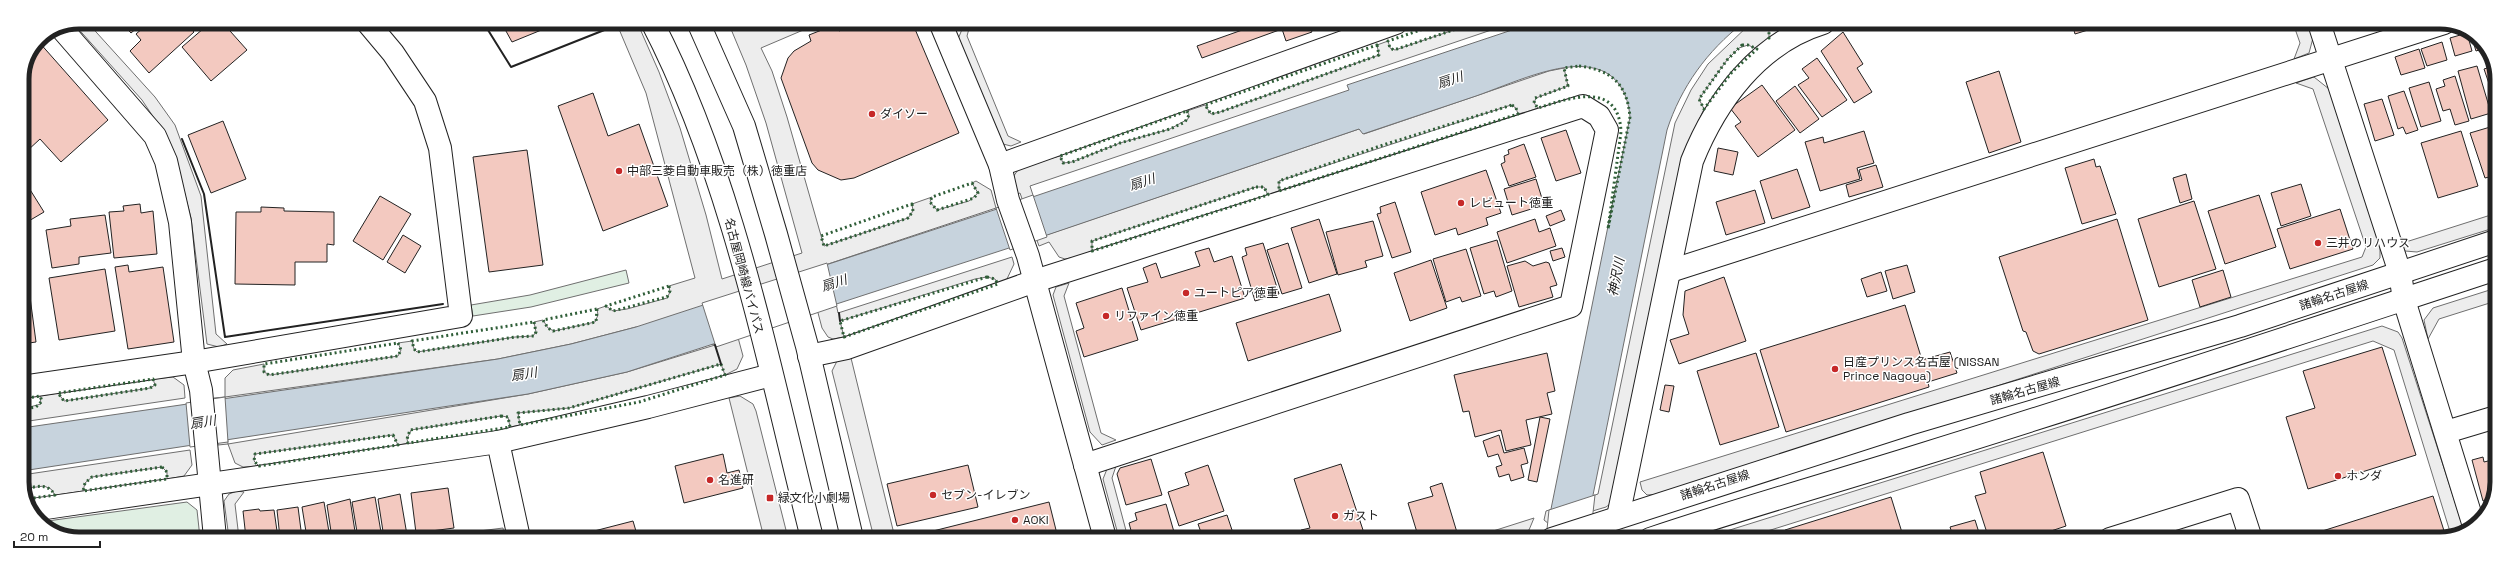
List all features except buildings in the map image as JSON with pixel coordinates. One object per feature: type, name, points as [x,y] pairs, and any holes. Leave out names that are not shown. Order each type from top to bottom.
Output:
[{"type":"street","points":[[29,386],[194,362],[461,316],[440,148],[425,100],[393,53],[373,29]]},
{"type":"street","name":"名古屋岡崎線バイパス","points":[[655,29],[705,143],[738,248],[810,532]]},
{"type":"street","points":[[701,29],[744,126],[776,234],[808,351],[851,532]]},
{"type":"street","points":[[947,29],[1000,165],[1008,200],[1027,251],[1103,532]]},
{"type":"street","points":[[1000,165],[1379,29]]},
{"type":"street","points":[[1618,517],[1692,161],[1704,132],[1736,82],[1769,52],[1786,40],[1810,29]]},
{"type":"street","points":[[2322,29],[2400,273],[2404,300],[2472,520]]},
{"type":"street","points":[[1670,271],[2425,29]]},
{"type":"street","points":[[64,32],[155,136],[166,161],[180,222],[194,362],[201,398],[213,532]]},
{"type":"street","points":[[808,351],[847,348],[1035,281],[1583,106],[1599,116],[1607,130],[1570,306],[1085,464]]},
{"type":"street","name":"諸輪名古屋線","points":[[1574,532],[1909,424],[2100,369],[2240,326],[2490,244]]},
{"type":"street","points":[[1671,532],[1770,499],[1927,453],[2285,340],[2490,271]]},
{"type":"street","points":[[37,509],[208,486],[290,471],[498,442],[648,407],[737,382],[769,368]]},
{"type":"street","points":[[2446,432],[2490,419]]},
{"type":"street","points":[[498,442],[518,532]]},
{"type":"street","points":[[2132,532],[2238,499],[2249,532]]},
{"type":"green space","points":[[626,270],[629,283],[531,307],[473,316],[471,305],[530,295]]},
{"type":"green space","points":[[187,502],[197,510],[199,532],[79,532],[63,529],[48,521]]},
{"type":"shaded area","points":[[79,29],[93,29],[155,97],[175,125],[201,196],[216,334],[227,344],[219,347],[207,344],[191,218],[176,160],[164,133],[142,100]]},
{"type":"shaded area","points":[[619,29],[640,29],[659,72],[680,128],[706,215],[722,279],[802,253],[766,123],[746,65],[731,29],[806,29],[761,48],[772,71],[787,117],[824,246],[908,218],[913,211],[912,204],[932,197],[930,202],[937,210],[969,201],[978,193],[972,183],[976,181],[991,190],[996,208],[828,264],[838,313],[1012,257],[1014,264],[1006,281],[998,284],[995,279],[987,277],[975,279],[840,321],[844,337],[833,339],[828,337],[822,328],[807,271],[727,297],[743,356],[737,369],[725,375],[721,364],[569,408],[518,413],[520,425],[510,427],[508,417],[501,416],[411,430],[407,439],[408,443],[398,445],[393,435],[255,454],[254,461],[259,466],[243,467],[235,463],[228,444],[528,394],[627,372],[715,345],[636,327],[571,344],[498,359],[225,397],[225,378],[233,370],[264,364],[264,372],[270,375],[398,356],[401,350],[398,343],[412,341],[414,349],[417,352],[515,337],[533,336],[536,332],[534,322],[543,320],[548,328],[554,331],[595,322],[598,315],[597,309],[606,306],[613,311],[627,309],[667,298],[670,292],[669,286],[695,278],[646,93]]},
{"type":"shaded area","points":[[962,29],[969,29],[967,36],[1008,136],[1021,142],[1011,146],[1003,144],[958,39]]},
{"type":"shaded area","points":[[1456,29],[1494,29],[1030,186],[1046,235],[1359,129],[1364,134],[1549,71],[1564,68],[1568,86],[1536,98],[1534,103],[1538,108],[1518,114],[1516,108],[1511,105],[1279,181],[1279,191],[1268,195],[1264,187],[1256,187],[1092,241],[1092,251],[1076,257],[1065,259],[1059,257],[1049,242],[1039,246],[1020,193],[1017,194],[1013,177],[1018,170],[1025,165],[1060,156],[1063,163],[1072,162],[1120,143],[1170,129],[1188,119],[1189,115],[1187,111],[1205,105],[1211,114],[1220,112],[1379,55],[1377,45],[1388,41],[1390,48],[1395,50]]},
{"type":"shaded area","points":[[1745,29],[1769,29],[1769,38],[1757,49],[1748,45],[1739,48],[1727,60],[1699,99],[1704,109],[1689,141],[1610,504],[1606,507],[1549,524],[1544,520],[1546,511],[1598,494],[1675,123],[1691,90],[1708,64]]},
{"type":"shaded area","points":[[2295,29],[2310,29],[2313,38],[2309,53],[2294,59],[2300,43]]},
{"type":"shaded area","points":[[2314,77],[2329,89],[2380,246],[2380,258],[2373,265],[1661,494],[1647,495],[1642,490],[1640,482],[2362,257],[2366,247],[2313,89],[2296,83]]},
{"type":"shaded area","points":[[2490,215],[2490,229],[2417,252],[2405,251],[2400,243],[2400,237],[2409,241]]},
{"type":"shaded area","points":[[1069,283],[1064,296],[1101,433],[1116,440],[1102,445],[1090,432],[1053,295],[1056,287]]},
{"type":"shaded area","points":[[2490,290],[2490,303],[2439,319],[2428,339],[2424,320],[2433,308]]},
{"type":"shaded area","points":[[2382,326],[2398,332],[2402,338],[2463,526],[2450,531],[2394,350],[2373,341],[1764,532],[1723,532]]},
{"type":"shaded area","points":[[851,358],[894,532],[872,532],[832,371],[837,361]]},
{"type":"shaded area","points":[[173,377],[184,385],[185,398],[29,421],[29,407],[41,404],[40,396],[58,393],[64,401],[150,388],[155,385],[153,379]]},
{"type":"shaded area","points":[[740,396],[753,404],[786,532],[762,532],[729,398]]},
{"type":"shaded area","points":[[225,397],[228,444],[218,445],[214,398]]},
{"type":"shaded area","points":[[190,450],[192,465],[184,476],[167,479],[167,472],[162,467],[92,477],[85,483],[83,491],[55,495],[51,489],[44,486],[30,488],[29,474]]},
{"type":"shaded area","points":[[1117,463],[1112,478],[1126,532],[1117,532],[1103,479],[1107,469]]},
{"type":"shaded area","points":[[237,491],[244,492],[235,504],[238,532],[228,532],[224,501],[229,494]]},
{"type":"shaded area","points":[[1534,518],[1529,530],[1523,532],[1490,532]]},
{"type":"shaded area","points":[[503,528],[504,532],[471,532]]},
{"type":"water","points":[[1515,29],[1736,29],[1718,45],[1697,71],[1680,99],[1667,130],[1592,500],[1550,514],[1630,117],[1627,100],[1620,86],[1615,80],[1602,71],[1580,66],[1550,70],[1518,80],[1476,96],[1363,134],[1359,129],[1009,248],[627,372],[528,394],[29,470],[29,427],[498,359],[571,344],[636,327],[997,209],[1349,90],[1347,85]]},
{"type":"pier","points":[[1033,195],[1047,237],[1010,250],[996,208]]},
{"type":"pier","points":[[827,263],[837,306],[716,347],[702,303]]},
{"type":"pier","points":[[225,397],[228,442],[190,447],[186,403]]},
{"type":"pier","points":[[1595,495],[1591,532],[1547,532],[1549,510]]},
{"type":"hedge","points":[[1423,29],[1388,41],[1390,48],[1394,50],[1456,29]]},
{"type":"hedge","points":[[1769,29],[1769,38],[1772,37]]},
{"type":"hedge","points":[[1377,45],[1379,55],[1220,112],[1211,114],[1205,105],[1377,45]]},
{"type":"hedge","points":[[1742,45],[1748,45],[1757,49],[1732,72],[1704,109],[1699,99],[1727,60],[1742,45]]},
{"type":"hedge","points":[[1579,66],[1591,68],[1609,75],[1621,87],[1628,105],[1630,117],[1608,229],[1621,132],[1618,116],[1612,105],[1602,99],[1590,97],[1577,97],[1538,108],[1534,103],[1535,98],[1568,86],[1564,68],[1579,66]]},
{"type":"hedge","points":[[1512,105],[1516,108],[1518,114],[1279,191],[1279,181],[1383,145],[1512,105]]},
{"type":"hedge","points":[[1187,111],[1189,115],[1185,122],[1170,129],[1120,143],[1072,162],[1063,163],[1060,156],[1187,111]]},
{"type":"hedge","points":[[972,183],[978,193],[974,198],[937,210],[930,202],[932,197],[972,183]]},
{"type":"hedge","points":[[1256,187],[1264,187],[1268,195],[1092,251],[1092,241],[1256,187]]},
{"type":"hedge","points":[[912,204],[913,211],[908,218],[824,246],[821,236],[912,204]]},
{"type":"hedge","points":[[987,277],[995,279],[998,284],[844,337],[840,321],[987,277]]},
{"type":"hedge","points":[[669,286],[670,291],[667,297],[613,311],[606,306],[669,286]]},
{"type":"hedge","points":[[597,309],[596,322],[553,331],[548,328],[543,320],[597,309]]},
{"type":"hedge","points":[[534,322],[536,332],[534,336],[515,337],[417,352],[414,349],[412,341],[534,322]]},
{"type":"hedge","points":[[398,343],[401,350],[398,356],[269,375],[264,372],[264,364],[398,343]]},
{"type":"hedge","points":[[721,364],[725,375],[639,402],[520,425],[518,413],[569,408],[721,364]]},
{"type":"hedge","points":[[153,379],[155,385],[150,388],[64,401],[58,393],[153,379]]},
{"type":"hedge","points":[[29,398],[40,396],[42,401],[36,407],[29,408]]},
{"type":"hedge","points":[[501,416],[508,417],[510,427],[408,443],[407,439],[410,430],[501,416]]},
{"type":"hedge","points":[[393,435],[398,445],[259,466],[254,461],[255,454],[393,435]]},
{"type":"hedge","points":[[162,467],[167,472],[167,479],[83,491],[85,483],[92,477],[162,467]]},
{"type":"hedge","points":[[30,488],[41,486],[45,487],[52,491],[55,495],[32,498]]},
{"type":"wall","points":[[487,29],[511,67],[607,29]]},
{"type":"wall","points":[[182,139],[204,194],[225,337],[443,304]]},
{"type":"wall","points":[[839,313],[840,321]]},
{"type":"wall","points":[[715,345],[721,364]]},
{"type":"place","name":"ダイソー","points":[[872,114]]},
{"type":"place","name":"中部三菱自動車販売（株）徳重店","points":[[619,171]]},
{"type":"place","name":"レビュート徳重","points":[[1461,203]]},
{"type":"place","name":"三井のリハウス","points":[[2318,243]]},
{"type":"place","name":"ユートピア徳重","points":[[1186,293]]},
{"type":"place","name":"リファイン徳重","points":[[1106,316]]},
{"type":"place","name":"日産プリンス名古屋 (NISSAN Prince Nagoya)","points":[[1835,369]]},
{"type":"place","name":"ホンダ","points":[[2338,476]]},
{"type":"place","name":"名進研","points":[[710,480]]},
{"type":"place","name":"セブン-イレブン","points":[[933,495]]},
{"type":"place","name":"緑文化小劇場","points":[[770,498]]},
{"type":"place","name":"ガスト","points":[[1335,516]]},
{"type":"place","name":"AOKI","points":[[1015,520]]},
{"type":"water label","name":"扇川","points":[[1450,80]]},
{"type":"water label","name":"扇川","points":[[1142,182]]},
{"type":"water label","name":"神沢川","points":[[1616,277]]},
{"type":"water label","name":"扇川","points":[[834,283]]},
{"type":"water label","name":"扇川","points":[[524,374]]},
{"type":"water label","name":"扇川","points":[[203,422]]}]
